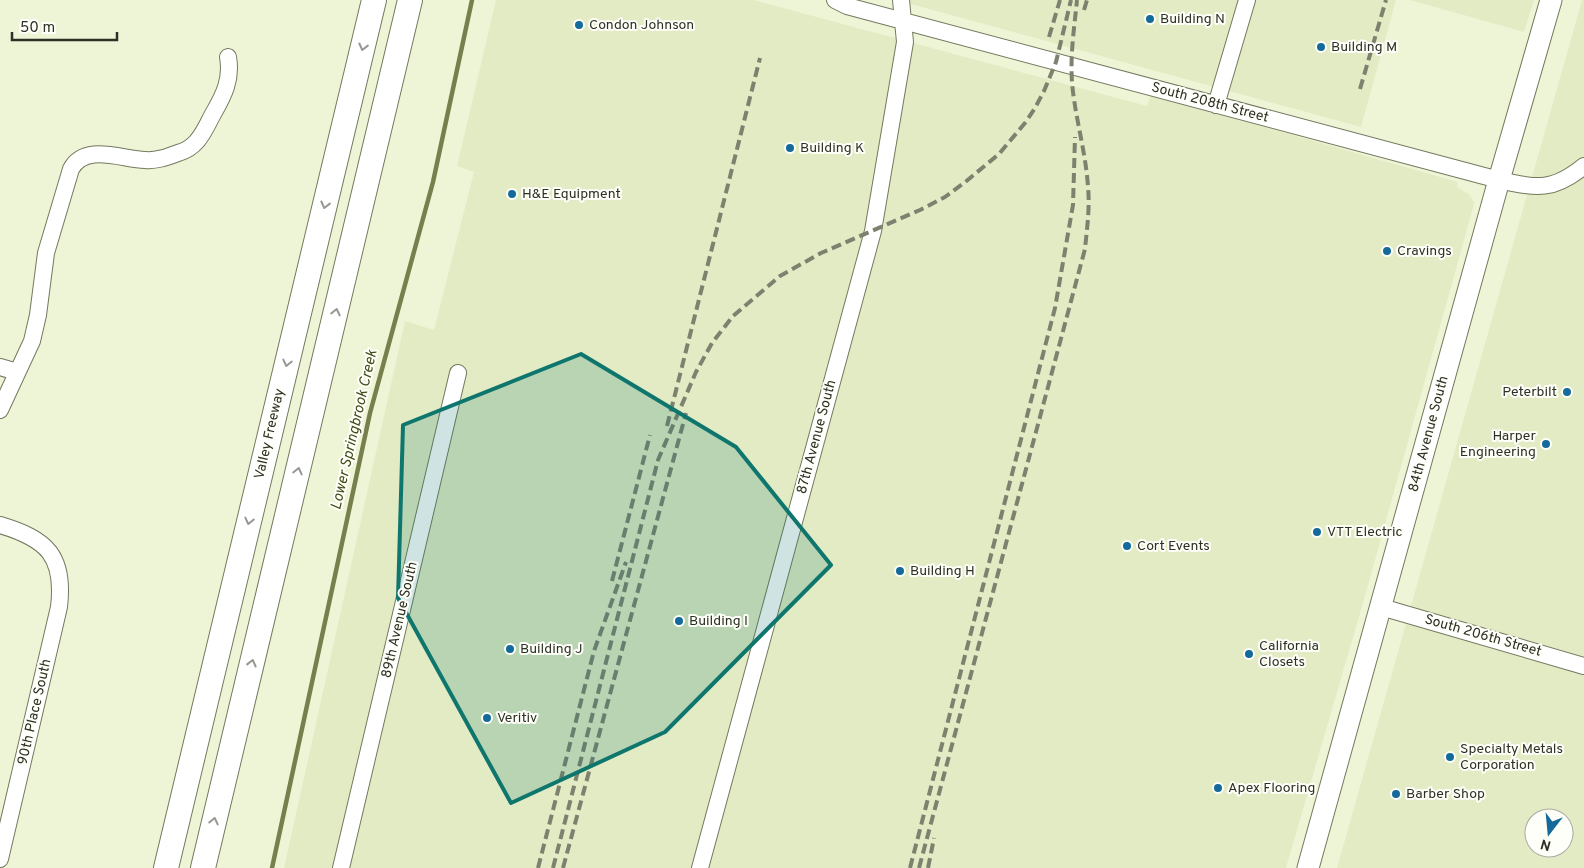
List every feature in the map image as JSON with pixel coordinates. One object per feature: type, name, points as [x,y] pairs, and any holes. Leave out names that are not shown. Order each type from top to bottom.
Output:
[{"type":"highway","name":"Valley Freeway","points":[[166,868],[374,0]]},
{"type":"highway","points":[[203,868],[410,0]]},
{"type":"main road","name":"84th Avenue South","points":[[1308,868],[1499,180],[1551,0]]},
{"type":"street","name":"South 208th Street","points":[[820,0],[841,3],[1216,105],[1526,186],[1543,187],[1559,183],[1584,166]]},
{"type":"street","name":"87th Avenue South","points":[[700,868],[872,231],[905,42],[902,0]]},
{"type":"street","points":[[1216,105],[1247,0]]},
{"type":"street","points":[[0,410],[32,341],[36,328],[46,253],[74,162],[86,156],[112,155],[146,160],[164,158],[183,151],[197,142],[223,96],[228,82],[230,67],[228,56]]},
{"type":"street","points":[[0,367],[17,372]]},
{"type":"street","name":"89th Avenue South","points":[[342,868],[458,373]]},
{"type":"street","name":"90th Place South","points":[[0,525],[22,531],[47,548],[56,563],[60,578],[59,607],[0,859]]},
{"type":"street","name":"South 206th Street","points":[[1381,607],[1584,666]]},
{"type":"highlighted area","points":[[581,354],[736,447],[831,565],[665,732],[511,803],[398,598],[403,425]]},
{"type":"shaded area","points":[[496,0],[754,0],[1147,106],[1151,95],[1458,182],[1457,187],[1469,194],[1474,202],[1473,208],[1365,596],[1286,868],[284,868],[405,321],[434,330],[474,172],[457,166]]},
{"type":"shaded area","points":[[896,0],[1396,0],[1361,127]]},
{"type":"shaded area","points":[[1410,0],[1534,0],[1524,32]]},
{"type":"shaded area","points":[[1582,0],[1584,0],[1584,868],[1337,868]]},
{"type":"waterway","name":"Lower Springbrook Creek","points":[[272,868],[370,413],[433,182],[472,0]]},
{"type":"railway","points":[[1049,37],[1060,0]]},
{"type":"railway","points":[[553,868],[658,460],[696,372],[712,343],[733,316],[780,276],[821,253],[920,210],[945,197],[999,154],[1025,123],[1044,91],[1056,62],[1071,0]]},
{"type":"railway","points":[[919,868],[1085,249],[1088,187],[1073,92],[1072,69],[1072,46],[1077,0]]},
{"type":"railway","points":[[1084,10],[1087,0]]},
{"type":"railway","points":[[1360,89],[1386,0]]},
{"type":"railway","points":[[667,426],[760,58]]},
{"type":"railway","points":[[910,868],[1055,308],[1073,205],[1075,137]]},
{"type":"railway","points":[[563,868],[686,413]]},
{"type":"railway","points":[[612,581],[650,435]]},
{"type":"railway","points":[[538,868],[594,651],[626,562]]},
{"type":"railway","points":[[928,868],[934,838]]},
{"type":"place","name":"Building N","points":[[1150,19]]},
{"type":"place","name":"Condon Johnson","points":[[579,25]]},
{"type":"place","name":"Building M","points":[[1321,47]]},
{"type":"place","name":"Building K","points":[[790,148]]},
{"type":"place","name":"H&E Equipment","points":[[512,194]]},
{"type":"place","name":"Cravings","points":[[1387,251]]},
{"type":"place","name":"Peterbilt","points":[[1567,392]]},
{"type":"place","name":"Harper Engineering","points":[[1546,444]]},
{"type":"place","name":"VTT Electric","points":[[1317,532]]},
{"type":"place","name":"Cort Events","points":[[1127,546]]},
{"type":"place","name":"Building H","points":[[900,571]]},
{"type":"place","name":"Building I","points":[[679,621]]},
{"type":"place","name":"Building J","points":[[510,649]]},
{"type":"place","name":"California Closets","points":[[1249,654]]},
{"type":"place","name":"Veritiv","points":[[487,718]]},
{"type":"place","name":"Specialty Metals Corporation","points":[[1450,757]]},
{"type":"place","name":"Apex Flooring","points":[[1218,788]]},
{"type":"place","name":"Barber Shop","points":[[1396,794]]}]
